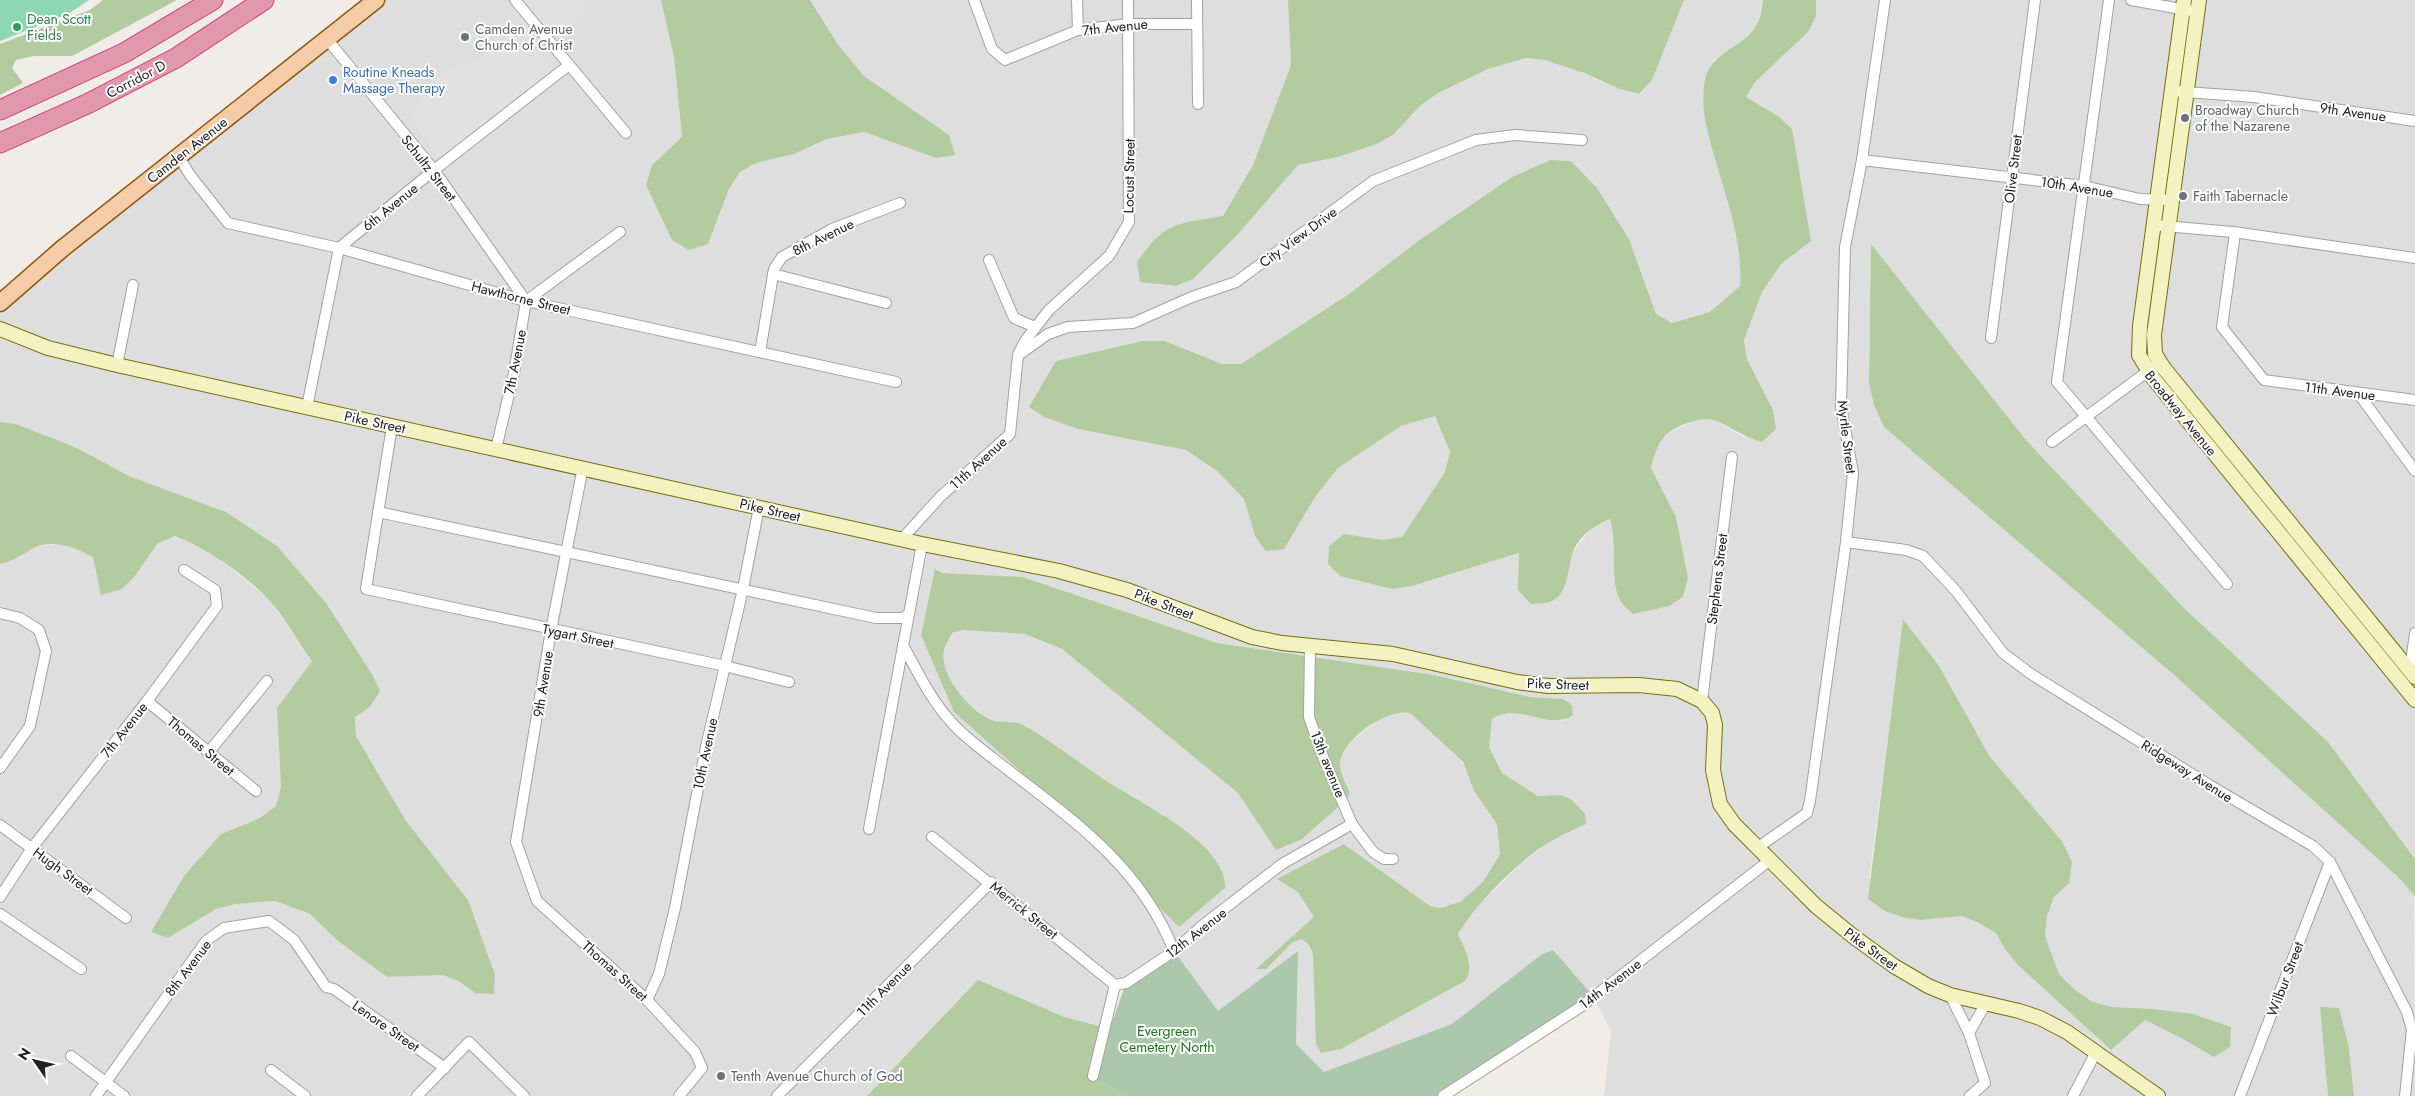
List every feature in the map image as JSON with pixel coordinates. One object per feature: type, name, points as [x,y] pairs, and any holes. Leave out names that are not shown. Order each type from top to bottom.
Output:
[{"type":"highway","name":"Corridor D","points":[[0,110],[124,54],[213,0]]},
{"type":"highway","name":"Corridor D","points":[[0,143],[87,104],[176,58],[264,0]]},
{"type":"main road","name":"Camden Avenue","points":[[0,303],[63,248],[376,0]]},
{"type":"main road","name":"Broadway Avenue","points":[[2184,5],[2138,340],[2139,355],[2146,370],[2415,700]]},
{"type":"main road","name":"Broadway Avenue","points":[[2199,6],[2153,350],[2159,363],[2413,673]]},
{"type":"main road","name":"Pike Street","points":[[0,329],[48,348],[117,365],[584,467],[901,540],[1095,580],[1252,637],[1393,654],[1490,676],[1548,686],[1665,686],[1690,694],[1702,701],[1712,713],[1715,725],[1713,770],[1720,804],[1734,824],[1816,906],[1854,938],[1902,971],[1928,986],[1950,995],[2040,1018],[2067,1032],[2158,1096]]},
{"type":"street","points":[[515,0],[626,133]]},
{"type":"street","name":"7th Avenue","points":[[974,0],[992,49],[1005,60],[1078,30],[1128,24],[1196,24]]},
{"type":"street","points":[[1078,0],[1078,30]]},
{"type":"street","name":"Locust Street","points":[[1025,341],[1049,310],[1109,256],[1129,222],[1128,0]]},
{"type":"street","points":[[1197,0],[1198,104]]},
{"type":"street","name":"Myrtle Street","points":[[1757,848],[1807,813],[1846,542],[1853,473],[1841,407],[1845,247],[1862,160],[1885,0]]},
{"type":"street","name":"Olive Street","points":[[1991,338],[2035,0]]},
{"type":"street","points":[[2109,0],[2057,382],[2227,584]]},
{"type":"street","points":[[2131,0],[2199,6]]},
{"type":"street","name":"Schultz Street","points":[[327,39],[434,170],[526,301]]},
{"type":"street","name":"6th Avenue","points":[[339,248],[434,170],[569,65]]},
{"type":"street","name":"9th Avenue","points":[[2172,91],[2254,97],[2415,121]]},
{"type":"street","name":"City View Drive","points":[[1018,355],[1048,334],[1062,330],[1133,323],[1192,297],[1236,282],[1373,182],[1476,140],[1515,135],[1582,140]]},
{"type":"street","name":"Hawthorne Street","points":[[179,157],[190,175],[228,223],[339,248],[526,301],[896,382]]},
{"type":"street","name":"10th Avenue","points":[[1862,160],[2084,186],[2140,198],[2172,200]]},
{"type":"street","name":"8th Avenue","points":[[760,352],[773,274],[782,257],[832,229],[900,203]]},
{"type":"street","points":[[2154,225],[2236,233],[2415,258]]},
{"type":"street","points":[[526,301],[620,232]]},
{"type":"street","name":"11th Avenue","points":[[2236,233],[2222,328],[2264,380],[2415,400]]},
{"type":"street","points":[[307,407],[339,248]]},
{"type":"street","points":[[989,260],[1014,318],[1035,328]]},
{"type":"street","points":[[773,274],[886,303]]},
{"type":"street","points":[[117,365],[133,285]]},
{"type":"street","name":"7th Avenue","points":[[496,449],[514,373],[526,301]]},
{"type":"street","name":"11th Avenue","points":[[901,540],[941,496],[1010,434],[1018,355],[1025,341]]},
{"type":"street","points":[[2052,442],[2146,370],[2159,363]]},
{"type":"street","points":[[2358,393],[2415,470]]},
{"type":"street","points":[[392,426],[378,512],[876,618],[902,618],[909,614]]},
{"type":"street","name":"Stephens Street","points":[[1702,701],[1732,457]]},
{"type":"street","name":"9th Avenue","points":[[516,842],[552,630],[584,467]]},
{"type":"street","name":"10th Avenue","points":[[647,1000],[659,974],[675,908],[706,747],[743,589],[759,507]]},
{"type":"street","name":"Tygart Street","points":[[378,512],[366,589],[725,666],[789,682]]},
{"type":"street","name":"Ridgeway Avenue","points":[[1846,542],[1906,550],[1923,556],[1956,591],[2004,653],[2031,674],[2211,786],[2313,846],[2330,862],[2407,1012],[2412,1030],[2405,1096]]},
{"type":"street","points":[[870,829],[922,544]]},
{"type":"street","name":"7th Avenue","points":[[0,897],[32,848],[217,606],[215,590],[184,570]]},
{"type":"street","points":[[0,612],[20,618],[39,630],[46,651],[30,726],[0,768]]},
{"type":"street","points":[[2398,679],[2413,673],[2415,633]]},
{"type":"street","points":[[903,645],[920,679],[954,725],[1097,840],[1139,886],[1167,934],[1174,951]]},
{"type":"street","name":"13th avenue","points":[[1310,645],[1310,717],[1324,759],[1352,824],[1373,852],[1384,859],[1393,858]]},
{"type":"street","points":[[208,753],[267,681]]},
{"type":"street","name":"Thomas Street","points":[[146,701],[256,791]]},
{"type":"street","name":"12th Avenue","points":[[1115,985],[1126,983],[1174,951],[1202,925],[1282,864],[1352,824]]},
{"type":"street","name":"Hugh Street","points":[[0,825],[126,918]]},
{"type":"street","name":"Merrick Street","points":[[932,837],[991,882],[1115,985]]},
{"type":"street","name":"Thomas Street","points":[[516,842],[537,901],[647,1000],[695,1052],[702,1068],[679,1096]]},
{"type":"street","name":"14th Avenue","points":[[1443,1096],[1582,1006],[1770,860]]},
{"type":"street","name":"Wilbur Street","points":[[2240,1096],[2330,862]]},
{"type":"street","name":"11th Avenue","points":[[777,1096],[991,882]]},
{"type":"street","points":[[0,914],[81,969]]},
{"type":"street","name":"8th Avenue","points":[[96,1096],[206,941],[224,928],[269,921],[294,940],[326,987]]},
{"type":"street","points":[[1093,1076],[1115,985]]},
{"type":"street","name":"Lenore Street","points":[[326,987],[334,989],[445,1068]]},
{"type":"street","points":[[1950,995],[1969,1034],[1985,1083],[1970,1096]]},
{"type":"street","points":[[1969,1034],[1986,1003]]},
{"type":"street","points":[[417,1096],[469,1042],[524,1096]]},
{"type":"street","points":[[2073,1096],[2096,1052]]},
{"type":"street","points":[[71,1056],[124,1096]]},
{"type":"street","points":[[271,1070],[305,1096]]},
{"type":"shaded area","points":[[376,0],[661,0],[674,57],[682,137],[652,165],[708,244],[729,189],[740,172],[756,163],[794,154],[827,139],[864,132],[936,158],[949,135],[864,76],[837,43],[810,0],[1288,0],[1291,65],[1253,165],[1223,216],[1203,219],[1157,285],[1176,286],[1193,279],[1238,234],[1298,165],[1338,157],[1393,135],[1420,106],[1438,93],[1471,76],[1507,62],[1526,58],[1545,60],[1564,65],[1620,89],[1639,94],[1652,80],[1684,0],[1763,0],[1758,23],[1746,37],[1713,61],[1741,267],[1740,286],[1710,312],[1672,323],[1656,314],[1629,239],[1597,188],[1571,161],[1550,160],[1512,177],[1421,239],[1346,296],[1241,364],[1222,364],[1165,341],[1142,341],[1056,361],[1078,429],[1186,450],[1217,471],[1244,499],[1255,536],[1315,497],[1338,468],[1401,426],[1435,416],[1450,452],[1445,472],[1402,537],[1383,540],[1344,534],[1329,546],[1328,564],[1340,576],[1392,589],[1412,586],[1520,553],[1564,589],[1572,553],[1594,525],[1610,519],[1615,539],[1614,581],[1688,578],[1676,517],[1651,468],[1656,450],[1666,435],[1696,419],[1714,420],[1745,438],[1773,410],[1747,359],[1744,340],[1762,292],[1782,263],[1811,240],[1778,116],[1746,97],[1755,82],[1808,32],[1816,16],[1816,0],[2415,0],[2415,859],[2328,742],[2185,609],[2025,439],[1871,245],[1869,383],[1884,427],[2174,675],[2398,877],[2414,894],[2415,1096],[2354,1096],[2349,1048],[2320,1007],[2328,1096],[1604,1096],[1611,1031],[1594,997],[1542,954],[1452,1024],[1323,1072],[1296,1044],[1298,952],[1218,1011],[1174,951],[1115,985],[1083,1096],[0,1096],[0,564],[39,546],[58,544],[76,548],[93,557],[102,595],[135,576],[157,544],[175,536],[191,542],[224,563],[270,600],[312,661],[277,708],[281,787],[276,806],[260,818],[221,834],[168,938],[216,909],[235,904],[275,901],[310,914],[338,941],[387,977],[443,975],[460,982],[475,993],[406,821],[356,736],[355,717],[370,707],[372,674],[326,603],[277,546],[131,477],[75,447],[16,424],[0,422],[0,303]],"holes":[[[936,569],[942,573],[1023,577],[1217,643],[1434,675],[1530,697],[1563,699],[1572,705],[1573,714],[1565,720],[1556,721],[1528,713],[1499,714],[1492,719],[1489,747],[1502,773],[1538,796],[1560,795],[1586,824],[1553,839],[1522,863],[1468,916],[1458,934],[1470,962],[1465,981],[1341,1049],[1321,1053],[1313,954],[1309,945],[1302,939],[1293,942],[1266,969],[1315,917],[1298,892],[1278,879],[1344,844],[1430,906],[1440,908],[1460,902],[1483,882],[1500,854],[1497,824],[1474,791],[1463,763],[1410,713],[1401,711],[1383,717],[1353,740],[1342,756],[1340,766],[1350,793],[1276,850],[1238,793],[1062,649],[1025,634],[962,630],[952,633],[944,650],[944,669],[959,696],[990,720],[1021,724],[1125,794],[1164,815],[1037,786],[954,712],[921,635]],[[1904,620],[1939,666],[1990,757],[2062,841],[2072,862],[2069,883],[2054,897],[2047,916],[2045,936],[2059,974],[2074,989],[2091,1001],[2111,1007],[2173,1012],[2230,1027],[2214,1057],[2145,1020],[2110,1050],[2005,949],[1996,933],[1979,923],[1961,916],[1921,920],[1869,878]]]},
{"type":"shaded area","points":[[523,0],[582,0],[588,12],[551,35]]},
{"type":"shaded area","points":[[513,24],[552,72],[441,158],[437,157],[407,114],[424,102],[418,92],[458,64],[463,70],[485,54],[481,48]]},
{"type":"green space","name":"Dean Scott Fields","points":[[0,0],[89,0],[68,14],[0,41]]},
{"type":"green space","points":[[103,0],[177,0],[72,56],[34,56],[16,60],[12,68],[23,83],[0,95],[0,44],[90,10]]},
{"type":"green space","points":[[661,0],[810,0],[837,43],[864,76],[949,135],[955,155],[936,158],[864,132],[827,139],[794,154],[756,163],[740,172],[729,189],[708,244],[689,250],[672,240],[646,185],[652,165],[682,137],[674,57]]},
{"type":"green space","points":[[1288,0],[1684,0],[1652,80],[1639,94],[1620,89],[1584,73],[1545,60],[1526,58],[1488,69],[1438,93],[1420,106],[1393,135],[1376,144],[1338,157],[1298,165],[1238,234],[1193,279],[1176,286],[1140,282],[1137,262],[1156,239],[1183,223],[1223,216],[1253,165],[1291,65]]},
{"type":"green space","points":[[1763,0],[1816,0],[1816,16],[1808,32],[1755,82],[1746,97],[1778,116],[1792,129],[1811,241],[1782,263],[1762,292],[1744,340],[1747,359],[1773,410],[1776,429],[1762,442],[1749,438],[1716,421],[1697,420],[1669,432],[1662,439],[1656,451],[1651,468],[1676,517],[1688,578],[1683,597],[1669,606],[1633,614],[1621,602],[1615,582],[1610,519],[1592,528],[1582,537],[1574,549],[1561,594],[1548,603],[1531,604],[1518,590],[1519,553],[1412,586],[1392,589],[1340,576],[1328,564],[1329,546],[1344,534],[1383,540],[1402,537],[1445,472],[1450,452],[1435,416],[1401,426],[1338,468],[1315,497],[1284,549],[1266,551],[1255,536],[1244,499],[1217,471],[1186,450],[1078,429],[1044,417],[1029,407],[1056,361],[1142,341],[1165,341],[1222,364],[1241,364],[1346,296],[1421,239],[1512,177],[1550,160],[1571,161],[1597,188],[1629,239],[1656,314],[1672,323],[1710,312],[1740,286],[1740,269],[1733,220],[1711,146],[1705,118],[1703,99],[1705,80],[1714,62],[1753,31],[1759,20]]},
{"type":"green space","points":[[1871,244],[2025,439],[2185,609],[2328,742],[2415,859],[2415,896],[2398,877],[2174,675],[1884,427],[1874,405],[1869,383]]},
{"type":"green space","points":[[0,422],[16,424],[75,447],[131,477],[226,512],[277,546],[326,603],[372,674],[380,691],[370,707],[355,717],[356,736],[406,821],[468,900],[495,975],[494,994],[475,993],[460,982],[443,975],[387,977],[338,941],[310,914],[275,901],[235,904],[216,909],[168,938],[151,932],[184,876],[221,834],[260,818],[276,806],[281,787],[277,708],[312,661],[281,615],[261,592],[239,573],[212,555],[175,536],[157,544],[135,576],[122,589],[101,595],[93,557],[73,548],[58,544],[43,545],[0,564]]},
{"type":"green space","points":[[935,569],[942,573],[1023,577],[1217,643],[1434,675],[1530,697],[1563,699],[1572,705],[1573,715],[1564,719],[1544,719],[1512,713],[1502,714],[1492,719],[1489,747],[1502,773],[1538,796],[1560,795],[1571,799],[1585,814],[1586,824],[1559,837],[1529,856],[1501,881],[1476,909],[1458,934],[1469,963],[1468,975],[1465,981],[1341,1049],[1321,1053],[1316,1044],[1313,954],[1309,945],[1302,939],[1293,942],[1266,969],[1256,969],[1314,917],[1298,892],[1277,879],[1344,844],[1430,906],[1440,908],[1460,902],[1483,882],[1500,854],[1497,824],[1474,791],[1463,762],[1410,713],[1390,715],[1378,720],[1357,736],[1343,754],[1340,767],[1350,793],[1345,801],[1302,839],[1276,850],[1238,793],[1062,649],[1025,634],[962,630],[952,633],[944,650],[946,670],[957,690],[972,707],[989,719],[1023,725],[1034,731],[1108,782],[1180,826],[1212,856],[1222,872],[1225,888],[1179,927],[1037,786],[954,712],[921,635]]},
{"type":"green space","points":[[1903,619],[1939,666],[1990,757],[2062,841],[2072,862],[2069,883],[2054,897],[2047,916],[2045,936],[2059,974],[2074,989],[2091,1001],[2111,1007],[2153,1009],[2193,1014],[2231,1027],[2230,1047],[2214,1057],[2145,1020],[2111,1050],[2018,965],[2005,949],[1996,933],[1979,923],[1961,916],[1921,920],[1902,917],[1885,911],[1868,899]]},
{"type":"green space","name":"Evergreen Cemetery North","points":[[1553,950],[1594,997],[1443,1096],[1125,1096],[1093,1076],[1126,983],[1174,951],[1218,1011],[1298,951],[1296,1044],[1324,1072],[1452,1024],[1542,954]]},
{"type":"green space","points":[[978,980],[1064,1017],[1110,1029],[1093,1076],[1125,1096],[867,1096]]},
{"type":"green space","points":[[2320,1007],[2339,1008],[2349,1048],[2354,1096],[2328,1096]]},
{"type":"place","name":"Dean Scott Fields","points":[[17,27]]},
{"type":"place","name":"Camden Avenue Church of Christ","points":[[465,37]]},
{"type":"place","name":"Routine Kneads Massage Therapy","points":[[333,80]]},
{"type":"place","name":"Broadway Church of the Nazarene","points":[[2185,118]]},
{"type":"place","name":"Faith Tabernacle","points":[[2183,196]]},
{"type":"place","name":"Tenth Avenue Church of God","points":[[721,1076]]}]
